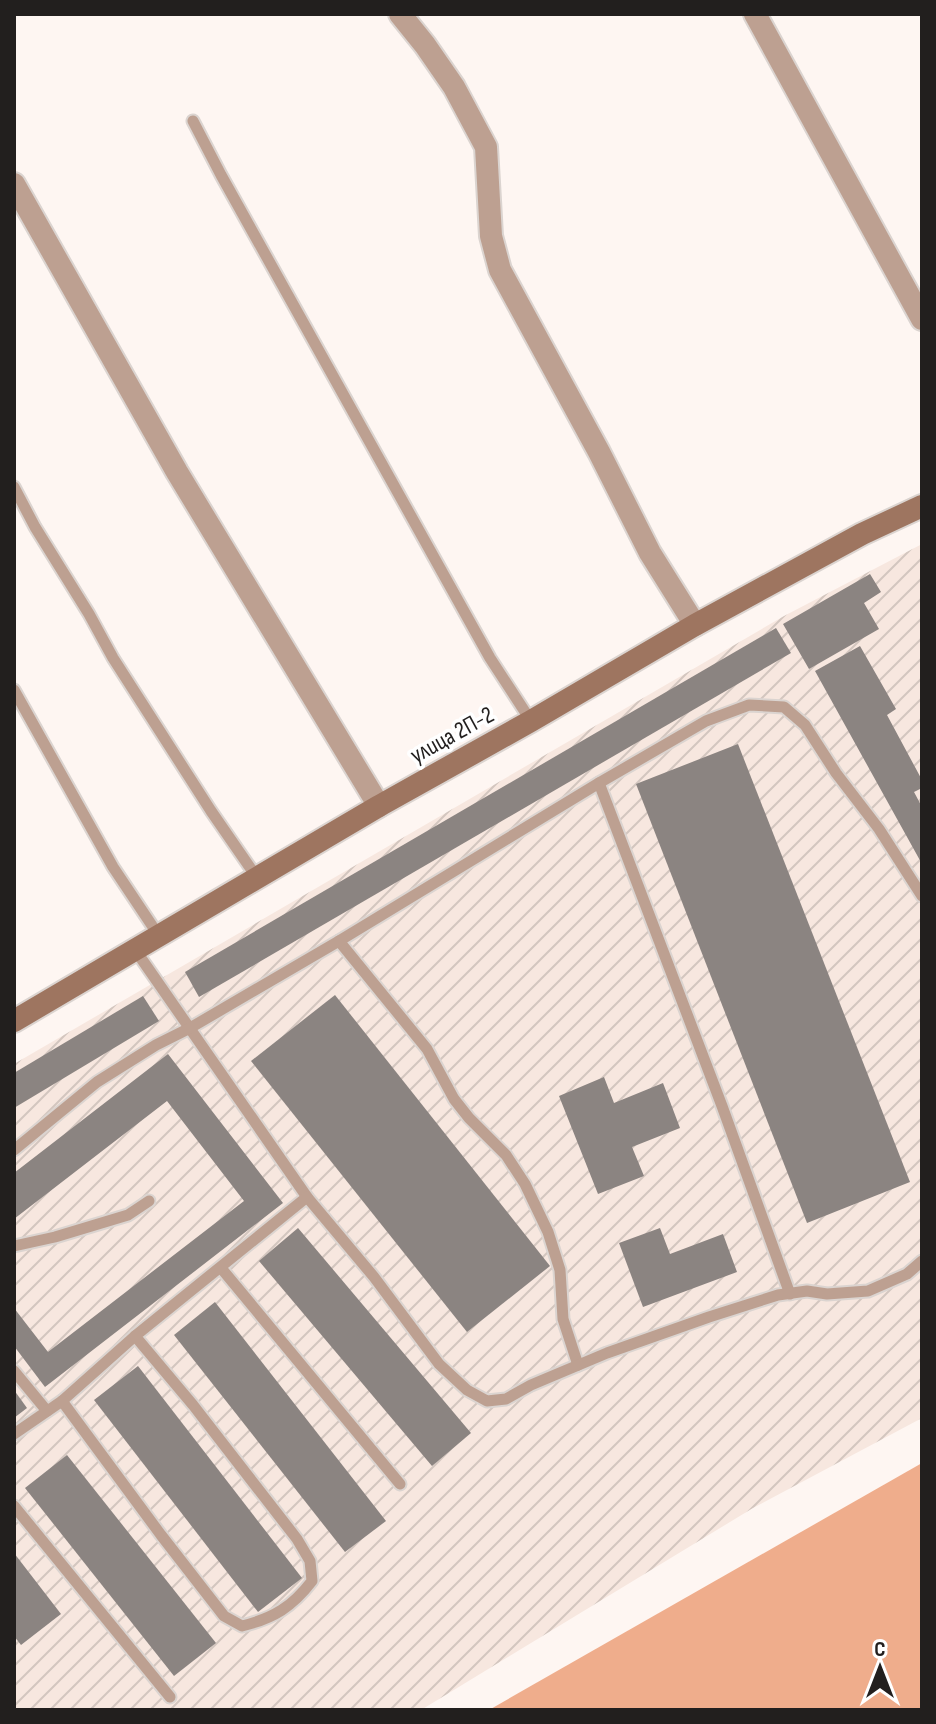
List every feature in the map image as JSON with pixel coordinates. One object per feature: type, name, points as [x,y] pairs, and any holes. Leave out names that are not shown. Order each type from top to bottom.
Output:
[{"type":"main road","name":"улица 2П-2","points":[[14,1021],[695,625],[862,534],[922,506]]},
{"type":"street","points":[[400,14],[454,87],[486,147],[491,236],[500,270],[650,553],[695,625]]},
{"type":"street","points":[[755,14],[922,319]]},
{"type":"street","points":[[14,184],[177,472],[379,806]]},
{"type":"lane","points":[[193,121],[490,658],[531,721]]},
{"type":"lane","points":[[14,487],[113,658],[258,879]]},
{"type":"lane","points":[[14,690],[113,867],[159,936]]},
{"type":"lane","points":[[14,1150],[97,1082],[156,1045],[339,941],[706,721],[749,705],[784,707],[805,725],[922,896]]},
{"type":"lane","points":[[599,783],[790,1294]]},
{"type":"lane","points":[[339,941],[427,1049],[454,1099],[506,1155],[525,1184],[548,1232],[560,1270],[563,1319],[578,1365]]},
{"type":"lane","points":[[136,951],[307,1197],[374,1277],[439,1364],[467,1390],[487,1401],[506,1399],[607,1353],[778,1295],[807,1291],[827,1294],[868,1291],[907,1274],[922,1261]]},
{"type":"lane","points":[[14,1434],[62,1401],[135,1336],[307,1197]]},
{"type":"lane","points":[[14,1246],[128,1215],[149,1201]]},
{"type":"lane","points":[[221,1268],[400,1484]]},
{"type":"lane","points":[[62,1401],[224,1616],[242,1626],[262,1621],[299,1598],[312,1581],[310,1561],[297,1539],[135,1336]]},
{"type":"lane","points":[[14,1371],[47,1411]]},
{"type":"lane","points":[[14,1506],[170,1697]]},
{"type":"shaded area","points":[[922,544],[922,1418],[753,1508],[421,1710],[14,1710],[14,1064],[784,616]]},
{"type":"shaded area","points":[[922,1463],[922,1710],[489,1710],[522,1691]]},
{"type":"building","points":[[870,574],[881,592],[864,603],[879,629],[809,669],[783,624]]},
{"type":"building","points":[[776,628],[791,653],[199,997],[185,972]]},
{"type":"building","points":[[860,646],[896,709],[887,715],[922,780],[922,788],[914,792],[922,807],[922,864],[815,671]]},
{"type":"building","points":[[738,744],[910,1182],[807,1223],[636,784]]},
{"type":"building","points":[[335,995],[550,1266],[467,1332],[251,1061]]},
{"type":"building","points":[[143,996],[159,1021],[14,1108],[14,1073]]},
{"type":"building","points":[[168,1054],[283,1203],[45,1387],[14,1346],[14,1308],[48,1352],[244,1201],[167,1101],[14,1219],[14,1173]]},
{"type":"building","points":[[604,1077],[614,1103],[663,1083],[680,1128],[632,1147],[644,1176],[598,1194],[559,1096]]},
{"type":"building","points":[[298,1228],[471,1433],[432,1466],[259,1261]]},
{"type":"building","points":[[660,1228],[670,1254],[723,1234],[737,1272],[643,1307],[619,1243]]},
{"type":"building","points":[[215,1302],[386,1521],[345,1552],[174,1335]]},
{"type":"building","points":[[138,1366],[302,1578],[258,1612],[94,1400]]},
{"type":"building","points":[[14,1390],[27,1408],[14,1418]]},
{"type":"building","points":[[67,1455],[216,1643],[174,1676],[25,1488]]},
{"type":"building","points":[[14,1553],[61,1614],[21,1645],[14,1636]]}]
